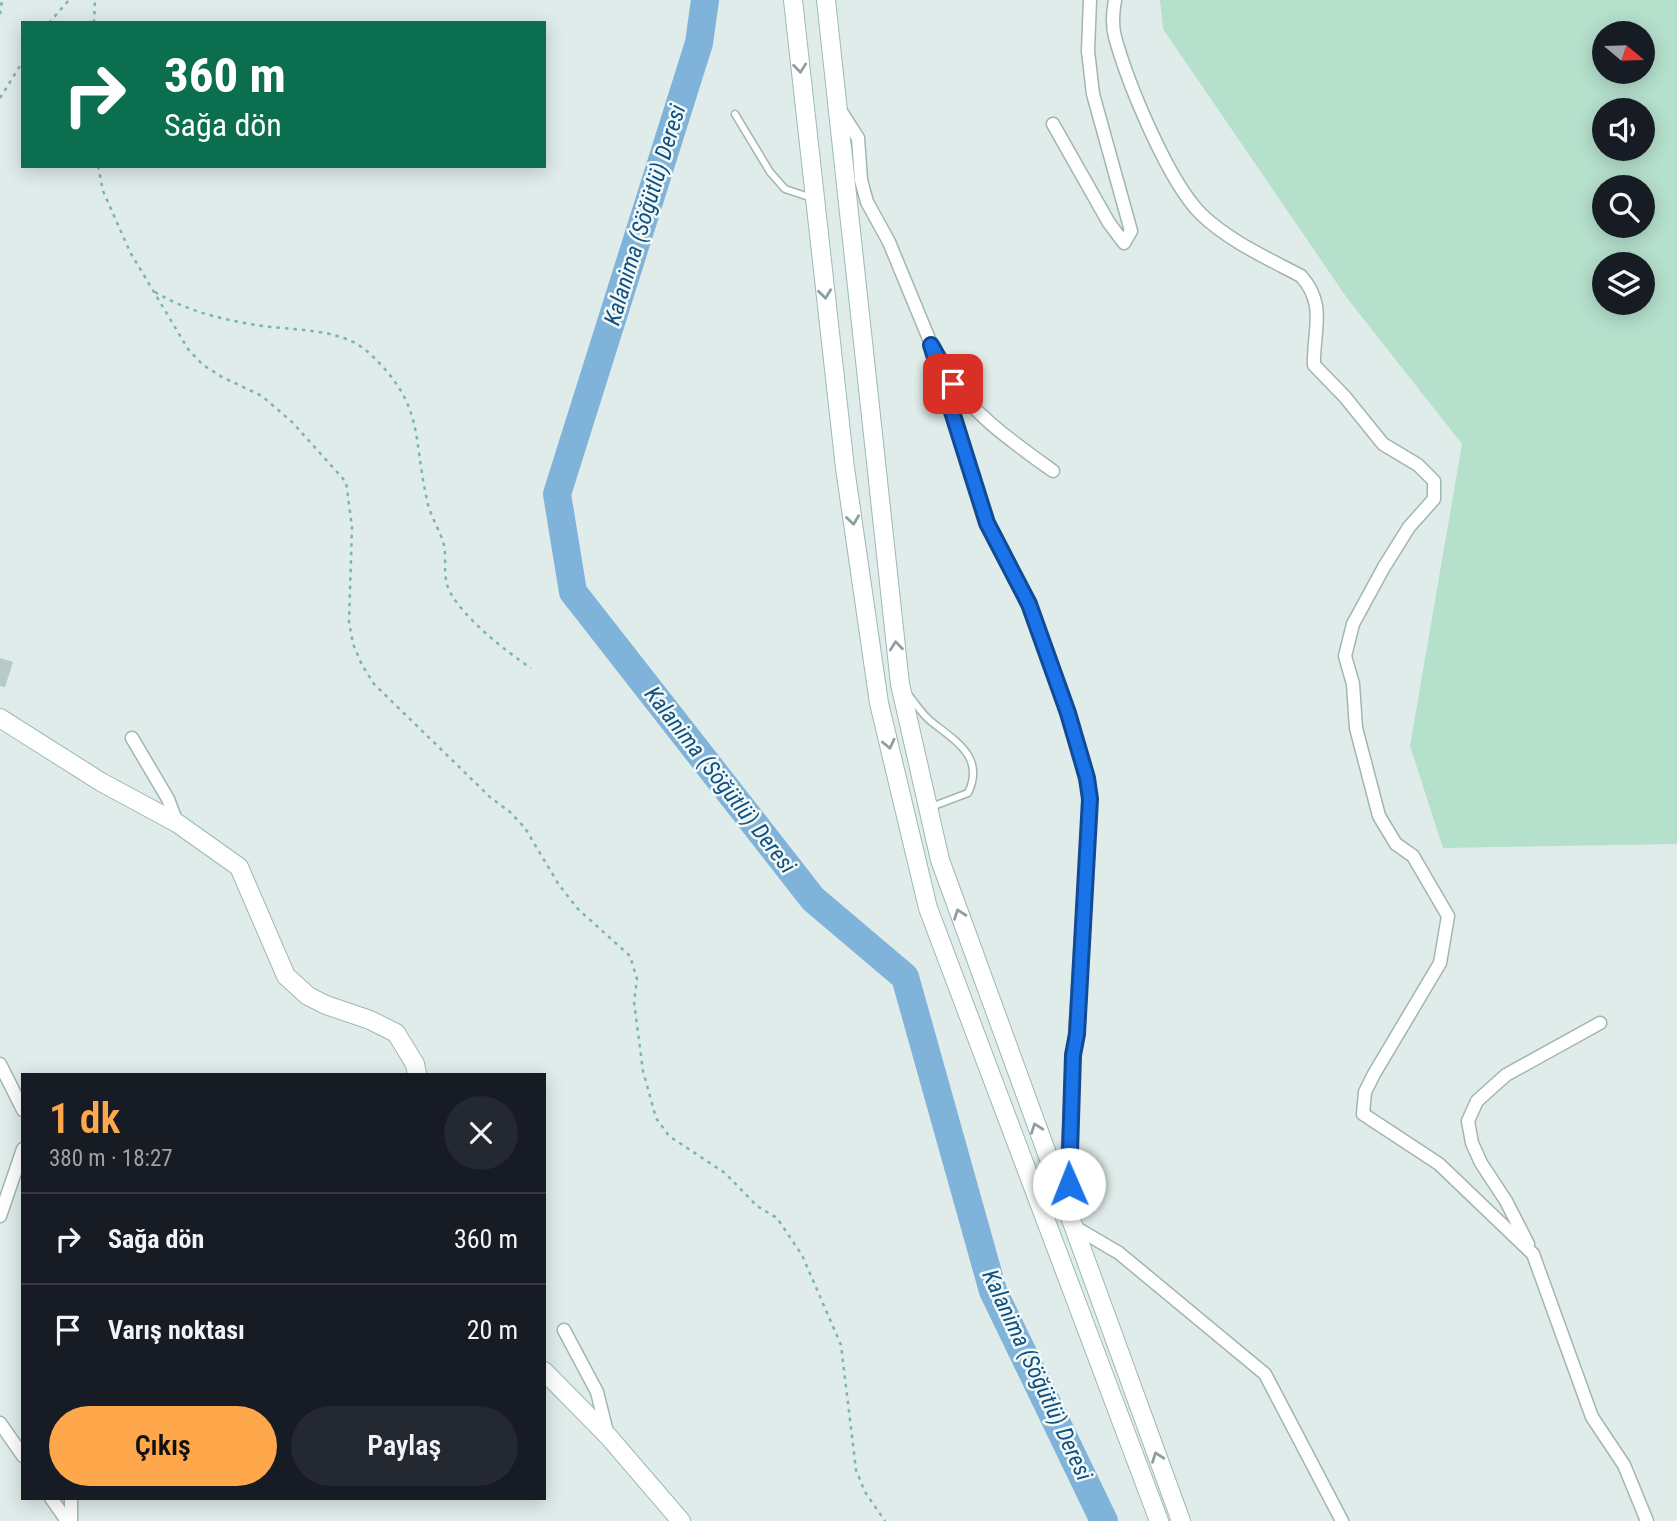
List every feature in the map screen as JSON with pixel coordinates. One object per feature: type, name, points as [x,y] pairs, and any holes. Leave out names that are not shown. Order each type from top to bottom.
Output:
[{"type":"main road","points":[[793,0],[845,468],[879,704],[928,908],[1159,1521]]},
{"type":"main road","points":[[826,0],[834,100],[900,684],[926,809],[940,860],[1181,1521]]},
{"type":"main road","points":[[0,718],[101,782],[177,823],[239,867],[286,976],[307,996],[396,1033],[415,1064],[417,1073]]},
{"type":"main road","points":[[546,1373],[608,1436],[681,1521]]},
{"type":"street","points":[[1054,124],[1109,223],[1124,243],[1131,231],[1089,72],[1090,0]]},
{"type":"street","points":[[1115,0],[1114,35],[1154,139],[1178,183],[1210,221],[1236,241],[1301,276],[1308,284],[1317,299],[1314,365],[1345,397],[1383,444],[1418,465],[1434,481],[1434,499],[1409,527],[1384,567],[1353,624],[1345,656],[1353,684],[1356,728],[1379,816],[1396,844],[1413,856],[1448,916],[1440,963],[1374,1074],[1365,1093],[1363,1114],[1439,1164],[1533,1254]]},
{"type":"street","points":[[834,100],[858,138],[861,180],[867,202],[889,242],[931,345],[987,523],[1029,604],[1052,667],[1090,799],[1067,1164],[1072,1226],[1119,1253],[1265,1374],[1342,1521]]},
{"type":"street","points":[[931,345],[953,384],[969,401],[1000,431],[1053,471]]},
{"type":"street","points":[[132,738],[168,799],[177,823]]},
{"type":"street","points":[[1600,1023],[1506,1075],[1477,1101],[1468,1121],[1472,1143],[1481,1163],[1506,1201],[1533,1254],[1592,1417],[1624,1465],[1647,1521]]},
{"type":"street","points":[[0,1064],[21,1106]]},
{"type":"street","points":[[0,1216],[21,1157]]},
{"type":"street","points":[[564,1330],[597,1392],[608,1436]]},
{"type":"street","points":[[0,1423],[21,1453]]},
{"type":"street","points":[[53,1500],[69,1521]]},
{"type":"street","points":[[69,1521],[71,1500]]},
{"type":"lane","points":[[736,114],[770,172],[785,189],[814,199]]},
{"type":"lane","points":[[900,684],[931,722],[951,735],[969,755],[975,779],[968,793],[926,809]]},
{"type":"path","points":[[0,14],[2,0]]},
{"type":"path","points":[[51,21],[69,0]]},
{"type":"path","points":[[94,0],[94,21]]},
{"type":"path","points":[[0,98],[21,64]]},
{"type":"path","points":[[99,168],[111,211],[153,291],[188,349],[203,365],[262,396],[292,422],[346,482],[352,527],[349,622],[353,644],[374,684],[491,798],[510,812],[525,828],[559,885],[578,909],[630,956],[637,979],[634,1002],[643,1071],[656,1118],[669,1136],[725,1173],[757,1206],[777,1218],[803,1255],[841,1345],[856,1470],[865,1492],[885,1521]]},
{"type":"path","points":[[153,291],[192,311],[256,325],[348,338],[366,351],[400,388],[412,407],[427,501],[444,546],[444,569],[449,591],[462,609],[531,668]]},
{"type":"green space","points":[[1160,0],[1677,0],[1677,844],[1443,848],[1410,746],[1462,444],[1347,298],[1163,29]]},
{"type":"building","points":[[0,658],[13,662],[5,687],[0,686]]},
{"type":"waterway","name":"Kalanima (Söğütlü) Deresi","points":[[705,0],[699,43],[557,494],[573,592],[813,899],[905,977],[993,1291],[1104,1521]]},
{"type":"route","points":[[953,384],[931,345],[987,523],[1029,604],[1068,713],[1087,778],[1090,799],[1067,1164],[1069,1184]]}]
